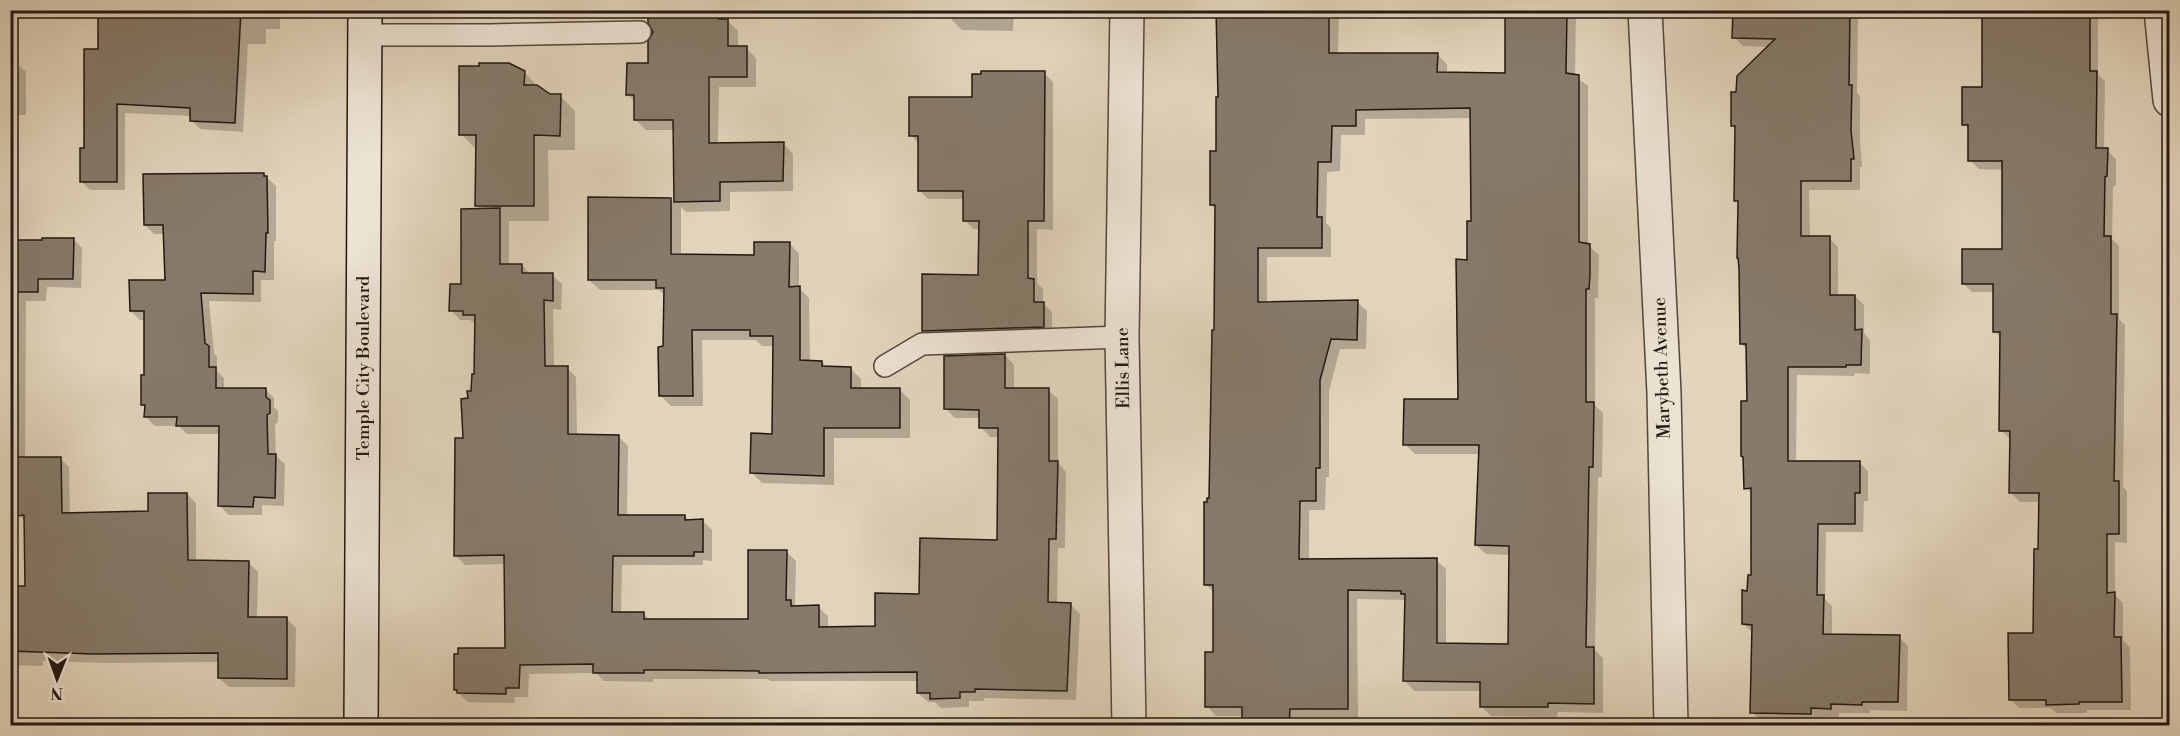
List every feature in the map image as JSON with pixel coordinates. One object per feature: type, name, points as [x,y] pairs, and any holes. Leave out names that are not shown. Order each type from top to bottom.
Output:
[{"type":"street","name":"Ellis Lane","points":[[1127,10],[1122,337],[1130,726]]},
{"type":"street","name":"Marybeth Avenue","points":[[1645,10],[1664,393],[1671,726]]},
{"type":"street","points":[[2161,10],[2169,100]]},
{"type":"street","name":"Temple City Boulevard","points":[[361,726],[365,23]]},
{"type":"lane","points":[[365,23],[489,35],[640,32]]},
{"type":"lane","points":[[885,366],[922,344],[1122,337]]},
{"type":"building","points":[[98,10],[241,10],[235,123],[190,121],[190,108],[117,104],[117,182],[80,182],[80,148],[84,148],[84,49],[98,49]]},
{"type":"building","points":[[648,10],[719,10],[719,19],[728,19],[728,46],[747,46],[747,77],[709,77],[709,143],[784,142],[783,181],[720,182],[720,201],[674,202],[673,120],[634,120],[634,95],[626,95],[627,63],[648,63],[648,41],[653,32],[648,23]]},
{"type":"building","points":[[1216,10],[1329,10],[1329,53],[1438,53],[1437,72],[1505,73],[1505,10],[1567,10],[1566,73],[1579,75],[1579,242],[1590,244],[1589,289],[1586,289],[1586,402],[1594,402],[1593,467],[1589,467],[1586,647],[1594,647],[1594,704],[1548,703],[1548,707],[1480,707],[1480,682],[1403,681],[1405,594],[1401,594],[1401,591],[1348,590],[1348,709],[1290,709],[1289,726],[1242,726],[1242,707],[1205,707],[1205,652],[1213,652],[1213,585],[1204,585],[1204,502],[1207,502],[1209,498],[1212,330],[1214,330],[1215,205],[1210,205],[1210,151],[1216,151],[1216,97],[1218,97]],"holes":[[[1470,108],[1471,221],[1467,221],[1467,260],[1456,259],[1458,399],[1404,399],[1403,445],[1479,445],[1475,545],[1509,546],[1508,644],[1437,643],[1437,558],[1299,559],[1300,501],[1316,501],[1316,468],[1320,468],[1320,380],[1331,339],[1357,340],[1358,300],[1258,302],[1258,248],[1322,248],[1322,217],[1317,217],[1318,162],[1331,162],[1332,126],[1356,126],[1356,110]]]},
{"type":"building","points":[[1733,10],[1850,10],[1849,85],[1852,85],[1851,130],[1854,159],[1851,159],[1851,181],[1801,181],[1801,236],[1830,236],[1830,295],[1855,295],[1855,330],[1862,329],[1861,365],[1788,367],[1788,461],[1860,461],[1860,493],[1855,493],[1855,524],[1818,524],[1817,595],[1824,595],[1823,634],[1900,635],[1898,702],[1862,702],[1862,705],[1831,704],[1831,709],[1811,708],[1811,714],[1750,713],[1752,625],[1742,624],[1742,590],[1747,591],[1748,575],[1751,575],[1751,488],[1744,489],[1743,457],[1741,456],[1741,401],[1747,401],[1746,344],[1740,344],[1738,201],[1734,201],[1735,126],[1731,126],[1731,92],[1736,92],[1737,76],[1775,39],[1732,38]]},
{"type":"building","points":[[2090,10],[2090,71],[2097,71],[2096,148],[2108,148],[2104,236],[2111,236],[2111,314],[2117,314],[2114,481],[2119,481],[2119,534],[2107,534],[2107,593],[2115,592],[2114,637],[2121,637],[2122,702],[2046,705],[2046,700],[2009,700],[2008,633],[2033,633],[2034,549],[2038,549],[2039,493],[2009,493],[2010,431],[1999,431],[2000,332],[1993,332],[1993,284],[1962,284],[1962,249],[2002,249],[2002,161],[1968,161],[1968,125],[1962,125],[1962,87],[1982,87],[1982,11]]},
{"type":"building","points":[[479,63],[509,63],[525,71],[524,85],[537,85],[550,94],[561,94],[560,136],[534,135],[534,206],[475,206],[476,135],[459,135],[459,66],[479,66]]},
{"type":"building","points":[[981,71],[1045,71],[1044,221],[1028,221],[1028,278],[1034,279],[1034,302],[1044,302],[1044,327],[922,331],[922,274],[978,275],[979,221],[963,221],[963,191],[918,191],[918,136],[909,136],[909,97],[972,97],[972,74],[981,74]]},
{"type":"building","points":[[264,173],[264,176],[267,176],[268,233],[266,233],[265,272],[253,271],[253,294],[201,293],[205,343],[209,346],[209,367],[216,367],[216,388],[266,388],[266,397],[270,400],[270,413],[267,415],[268,454],[276,454],[275,498],[254,497],[253,507],[218,506],[219,426],[176,426],[177,417],[144,417],[145,405],[141,405],[141,375],[144,375],[144,311],[130,311],[129,280],[165,280],[163,225],[144,225],[143,174]]},
{"type":"building","points":[[588,197],[671,198],[671,254],[754,255],[754,242],[790,242],[789,287],[800,286],[800,360],[822,361],[822,366],[851,367],[851,388],[900,388],[900,428],[824,428],[824,476],[750,473],[751,433],[772,434],[773,336],[750,336],[750,330],[692,330],[693,396],[659,396],[658,347],[663,346],[664,288],[656,288],[656,280],[588,280]]},
{"type":"building","points":[[500,208],[500,264],[522,264],[522,273],[553,273],[553,301],[544,300],[545,366],[568,366],[568,434],[619,435],[618,515],[685,515],[685,520],[703,519],[703,552],[694,552],[694,556],[613,556],[612,612],[644,612],[644,619],[748,619],[748,550],[787,550],[786,600],[791,600],[791,606],[819,605],[819,627],[875,626],[875,593],[919,594],[920,538],[997,540],[998,428],[979,428],[979,410],[944,409],[944,356],[1005,354],[1005,388],[1049,388],[1049,461],[1058,461],[1056,539],[1049,539],[1048,602],[1071,603],[1067,691],[975,689],[975,692],[960,692],[960,698],[930,699],[930,693],[917,693],[917,672],[759,673],[759,671],[644,670],[644,673],[593,673],[593,664],[520,665],[519,688],[506,688],[506,694],[457,693],[457,690],[454,690],[454,654],[458,654],[458,648],[505,648],[504,555],[454,556],[455,438],[463,438],[461,399],[468,398],[467,391],[471,391],[472,374],[474,374],[475,315],[463,315],[463,311],[449,311],[450,284],[461,284],[461,209]]},
{"type":"building","points":[[42,238],[74,238],[73,279],[38,279],[38,292],[10,292],[10,240],[42,240]]},
{"type":"building","points":[[17,457],[61,457],[62,513],[148,511],[148,493],[187,493],[188,560],[249,561],[248,617],[287,617],[287,679],[218,678],[218,653],[94,654],[10,651],[10,609],[15,609],[16,586],[25,586],[24,515],[17,516]]}]
